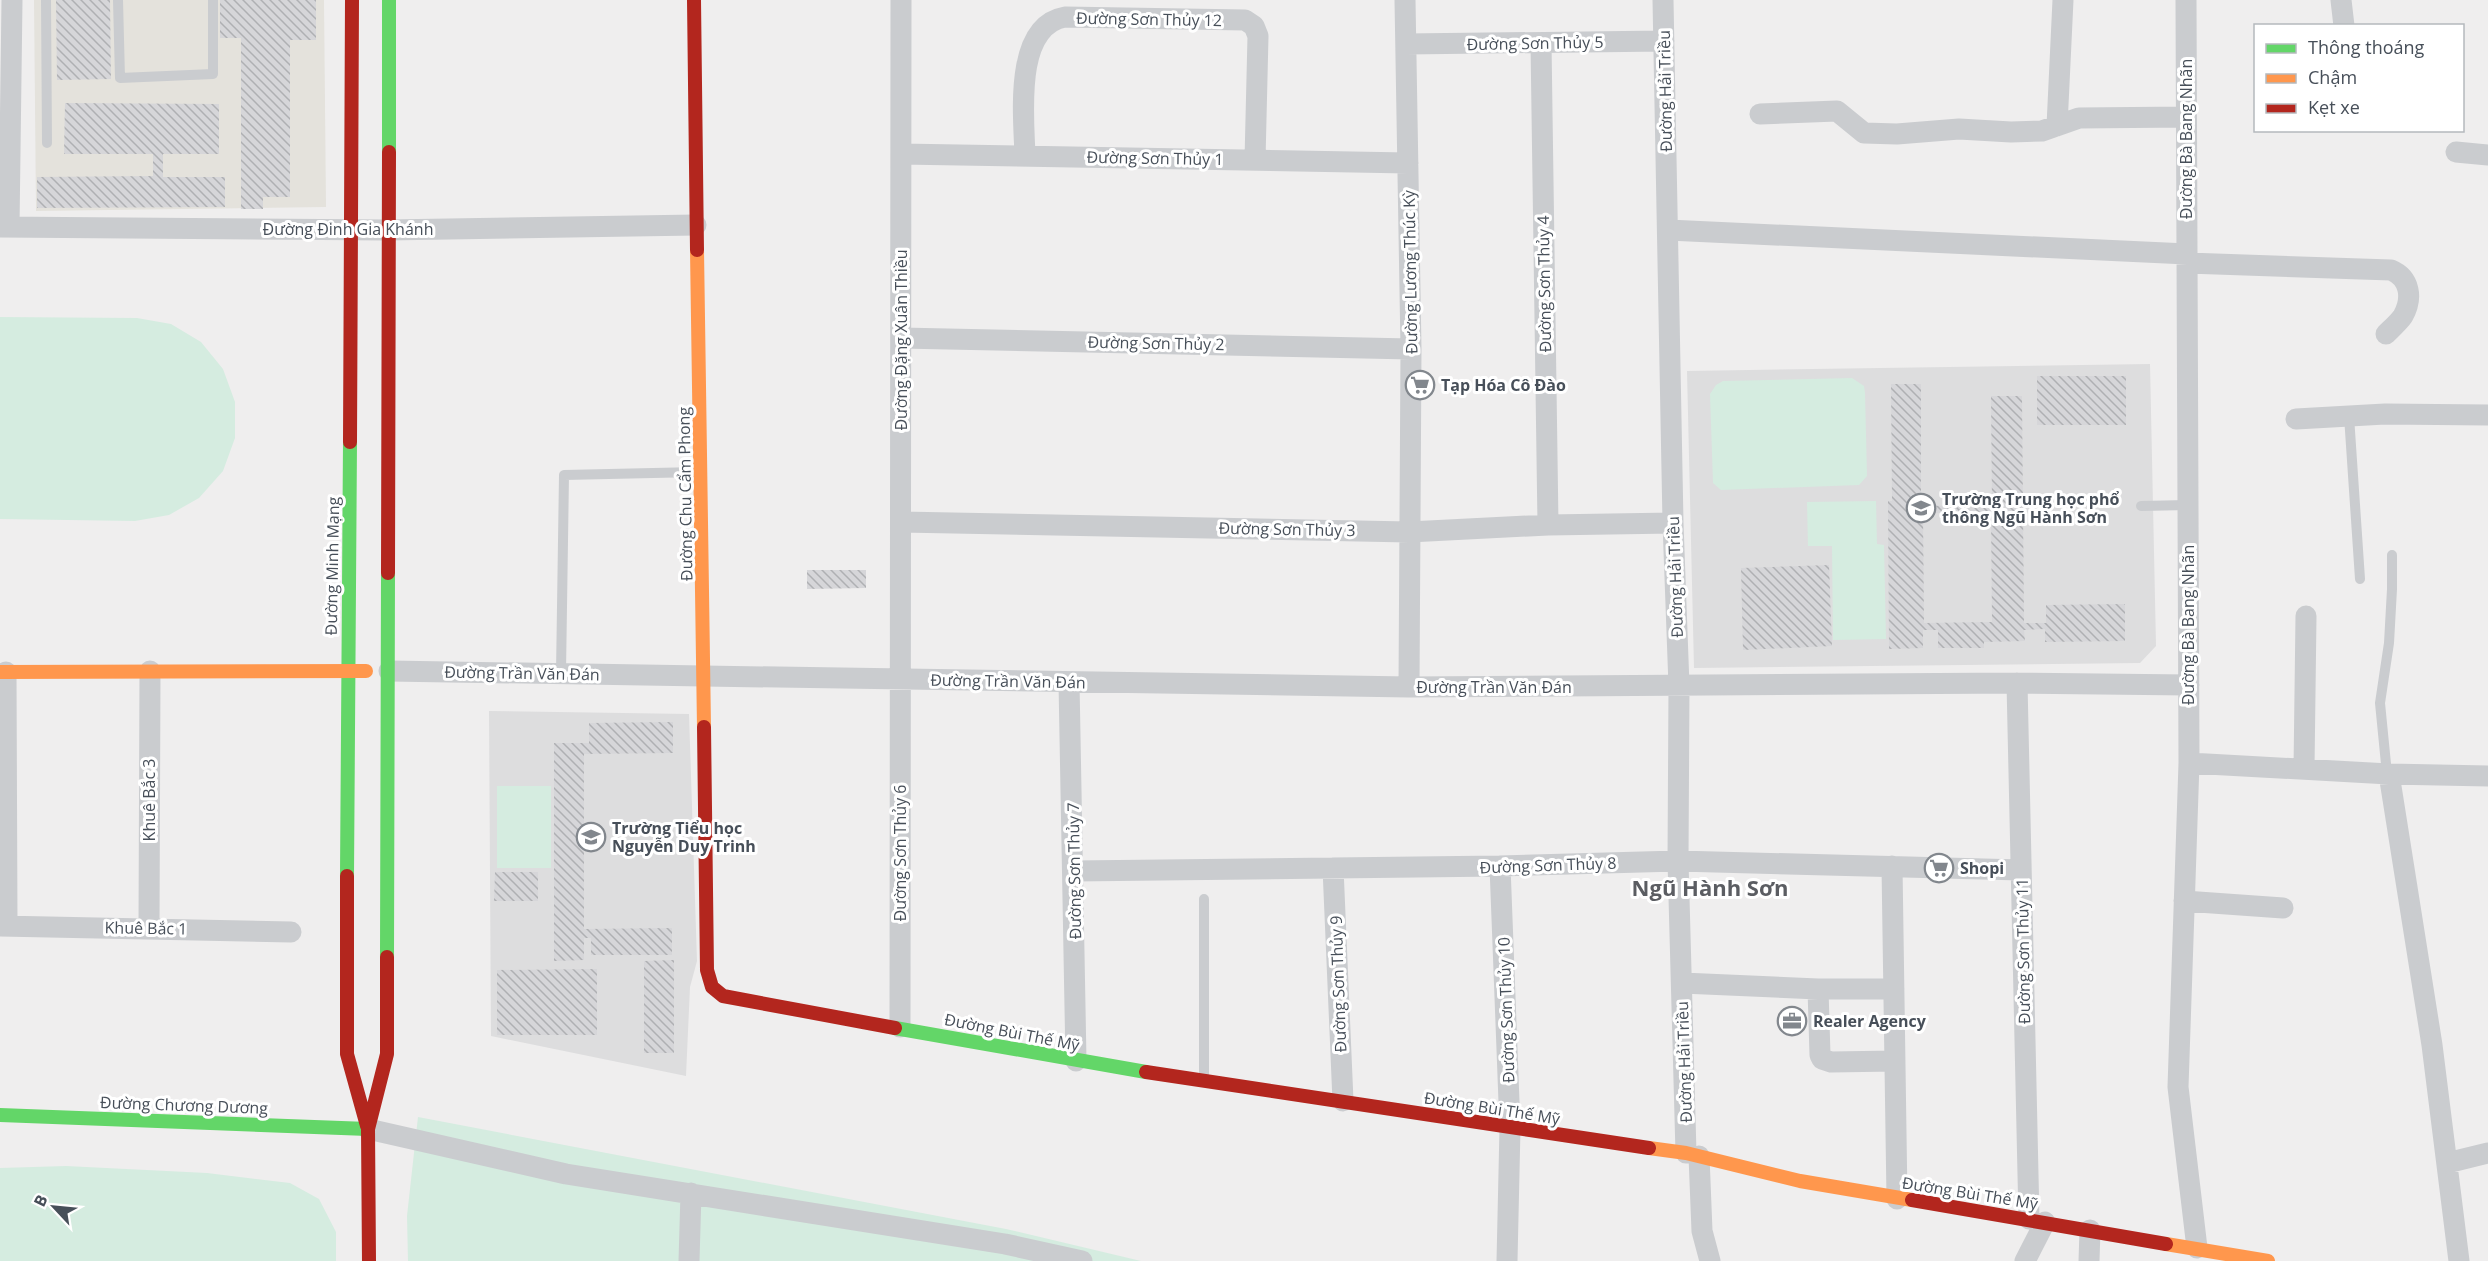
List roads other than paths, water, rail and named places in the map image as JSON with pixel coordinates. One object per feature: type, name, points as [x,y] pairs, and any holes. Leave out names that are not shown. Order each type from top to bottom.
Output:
[{"type":"street","points":[[5,227],[6,77],[12,0]]},
{"type":"street","name":"Đường Minh Mạng","points":[[352,0],[347,671],[347,1054],[368,1129]]},
{"type":"street","name":"Đường Minh Mạng","points":[[369,1261],[368,1129],[387,1054],[389,0]]},
{"type":"street","name":"Đường Chu Cẩm Phong","points":[[694,0],[705,678],[707,970],[712,987]]},
{"type":"street","name":"Đường Đặng Xuân Thiều","points":[[900,680],[901,0]]},
{"type":"street","name":"Đường Lương Thúc Kỳ","points":[[1405,0],[1410,349],[1409,687]]},
{"type":"street","name":"Đường Hải Triều","points":[[1663,0],[1673,523],[1679,686],[1678,861],[1682,983],[1693,1155],[1702,1232],[1710,1261]]},
{"type":"street","points":[[2057,126],[2063,0]]},
{"type":"street","name":"Đường Bà Bang Nhãn","points":[[2186,0],[2189,763],[2178,1087],[2197,1248]]},
{"type":"street","points":[[2342,0],[2344,24]]},
{"type":"street","name":"Đường Sơn Thủy 12","points":[[1024,156],[1026,66],[1042,31],[1054,19],[1065,17],[1160,18],[1245,20],[1254,26],[1258,36],[1255,160]]},
{"type":"street","name":"Đường Sơn Thủy 5","points":[[1406,44],[1664,41]]},
{"type":"street","name":"Đường Sơn Thủy 4","points":[[1540,43],[1548,525]]},
{"type":"street","points":[[1760,114],[1837,111],[1864,133],[1897,134],[1959,129],[2042,131],[2079,118],[2186,117]]},
{"type":"street","points":[[2456,152],[2488,155]]},
{"type":"street","name":"Đường Sơn Thủy 1","points":[[901,154],[1408,163]]},
{"type":"street","name":"Đường Đinh Gia Khánh","points":[[5,227],[387,230],[696,225]]},
{"type":"street","points":[[1668,230],[2391,270],[2406,280],[2408,295],[2403,316],[2386,334]]},
{"type":"street","name":"Đường Sơn Thủy 2","points":[[901,338],[1410,349]]},
{"type":"street","points":[[2296,419],[2349,416],[2488,415]]},
{"type":"street","name":"Đường Sơn Thủy 3","points":[[901,522],[1410,532],[1548,525],[1673,523]]},
{"type":"street","points":[[2304,769],[2306,616]]},
{"type":"street","name":"Khuê Bắc 3","points":[[149,928],[150,671]]},
{"type":"street","name":"Đường Trần Văn Đán","points":[[3,672],[389,671],[561,673],[705,678],[1409,687],[2017,683],[2189,685]]},
{"type":"street","points":[[3,672],[4,926]]},
{"type":"street","name":"Đường Sơn Thủy 6","points":[[900,680],[900,1027]]},
{"type":"street","name":"Đường Sơn Thủy 7","points":[[1069,682],[1076,1061]]},
{"type":"street","name":"Đường Sơn Thủy 11","points":[[2017,683],[2021,870],[2037,1221]]},
{"type":"street","points":[[2189,763],[2388,774],[2488,776]]},
{"type":"street","points":[[2388,774],[2432,1045],[2459,1261]]},
{"type":"street","name":"Đường Sơn Thủy 8","points":[[1074,871],[1500,866],[1678,861],[2021,870]]},
{"type":"street","name":"Đường Sơn Thủy 10","points":[[1500,866],[1510,1128],[1506,1261]]},
{"type":"street","points":[[1892,866],[1897,1199]]},
{"type":"street","name":"Đường Sơn Thủy 9","points":[[1333,868],[1342,1101]]},
{"type":"street","points":[[2184,901],[2283,908]]},
{"type":"street","name":"Khuê Bắc 1","points":[[4,926],[291,932]]},
{"type":"street","points":[[1682,983],[1818,989],[1894,989]]},
{"type":"street","name":"Đường Bùi Thế Mỹ","points":[[712,987],[723,996],[1076,1061],[1693,1155],[1800,1181],[1897,1199],[2261,1260]]},
{"type":"street","points":[[1818,989],[1822,1059],[1831,1062],[1895,1061]]},
{"type":"street","name":"Đường Chương Dương","points":[[0,1115],[368,1129]]},
{"type":"street","points":[[368,1129],[566,1173],[1005,1244],[1082,1261]]},
{"type":"street","points":[[2447,1163],[2488,1154]]},
{"type":"street","points":[[689,1261],[690,1193]]},
{"type":"street","points":[[2025,1261],[2037,1221]]},
{"type":"street","points":[[2089,1261],[2090,1230]]},
{"type":"lane","points":[[46,0],[47,143]]},
{"type":"lane","points":[[118,0],[120,78],[213,74],[213,0]]},
{"type":"lane","points":[[2349,416],[2360,579]]},
{"type":"lane","points":[[561,673],[564,476],[701,472]]},
{"type":"lane","points":[[2141,506],[2188,504]]},
{"type":"lane","points":[[2388,774],[2380,703],[2389,643],[2392,555]]},
{"type":"lane","points":[[1204,899],[1204,1080]]},
{"type":"place","name":"Tạp Hóa Cô Đào","points":[[1420,385]]},
{"type":"place","name":"Trường Trung học phổ thông Ngũ Hành Sơn","points":[[1921,508]]},
{"type":"place","name":"Trường Tiểu học Nguyễn Duy Trinh","points":[[591,837]]},
{"type":"place","name":"Shopi","points":[[1939,868]]},
{"type":"place","name":"Realer Agency","points":[[1792,1021]]},
{"type":"district","name":"Ngũ Hành Sơn","points":[[1710,888]]}]
